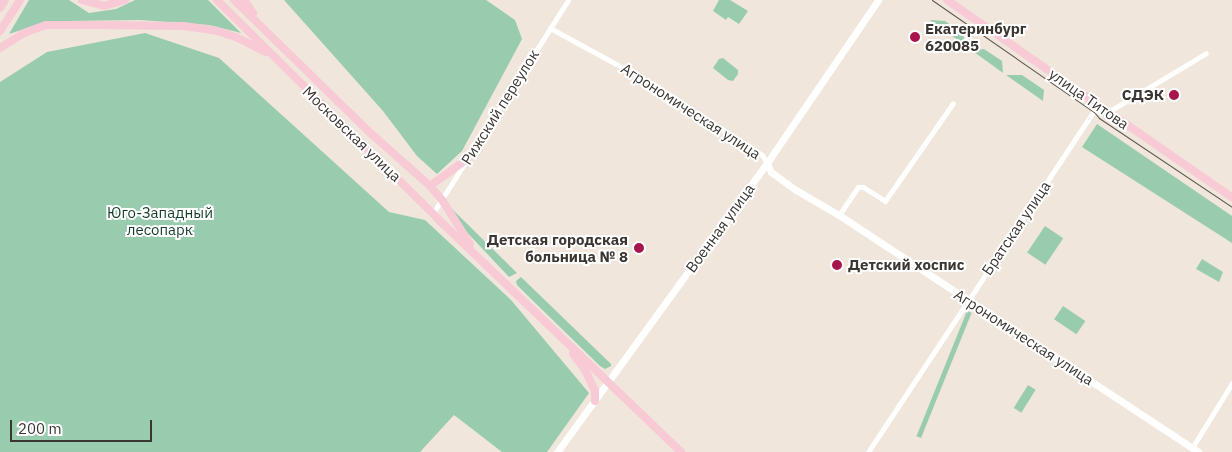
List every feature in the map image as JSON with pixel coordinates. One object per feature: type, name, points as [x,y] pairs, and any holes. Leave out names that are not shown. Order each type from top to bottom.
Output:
[{"type":"main road","points":[[0,8],[5,0]]},
{"type":"main road","points":[[0,31],[20,0]]},
{"type":"main road","points":[[82,0],[104,6],[114,5],[125,0]]},
{"type":"main road","name":"Московская улица","points":[[217,0],[433,213],[681,452]]},
{"type":"main road","name":"Московская улица","points":[[234,0],[361,124],[430,186],[442,200],[460,230],[489,267]]},
{"type":"main road","points":[[244,0],[262,27]]},
{"type":"main road","name":"улица Титова","points":[[947,0],[1232,197]]},
{"type":"main road","points":[[0,48],[24,33],[46,25],[165,26],[214,30],[236,37],[272,56]]},
{"type":"main road","points":[[430,186],[467,159]]},
{"type":"main road","points":[[564,340],[566,346],[584,368],[595,391],[595,401]]},
{"type":"street","name":"Рижский переулок","points":[[433,213],[568,0]]},
{"type":"street","name":"Военная улица","points":[[557,452],[609,383],[767,163],[878,0]]},
{"type":"street","name":"Агрономическая улица","points":[[550,28],[649,82],[762,155],[771,172],[1195,450]]},
{"type":"street","points":[[1108,112],[1206,53]]},
{"type":"street","points":[[839,215],[858,187],[863,187],[885,201],[953,103]]},
{"type":"street","name":"Братская улица","points":[[868,452],[1098,105]]},
{"type":"street","points":[[1195,450],[1232,384]]},
{"type":"green space","points":[[29,0],[69,0],[89,13],[116,9],[135,0],[208,0],[241,33],[209,25],[140,20],[68,21],[37,25],[9,34]]},
{"type":"green space","points":[[284,0],[486,0],[515,20],[522,39],[462,151],[437,174],[417,156],[383,111]]},
{"type":"green space","points":[[719,0],[730,0],[748,11],[739,24],[728,17],[726,20],[713,11]]},
{"type":"green space","points":[[930,20],[945,21],[963,34],[964,39],[979,50],[984,49],[1002,61],[1003,73]]},
{"type":"green space","name":"Юго-Западный лесопарк","points":[[145,33],[219,58],[389,212],[425,220],[511,300],[589,393],[547,452],[502,452],[454,415],[420,452],[0,452],[0,82],[47,52]]},
{"type":"green space","points":[[723,58],[738,70],[738,74],[733,81],[728,80],[713,68],[719,59]]},
{"type":"green space","points":[[1006,75],[1022,75],[1044,90],[1043,101]]},
{"type":"green space","points":[[1097,124],[1232,216],[1232,243],[1082,147]]},
{"type":"green space","points":[[451,208],[517,273],[509,277],[462,227]]},
{"type":"green space","points":[[1045,226],[1063,238],[1045,265],[1027,253]]},
{"type":"green space","points":[[1202,259],[1223,272],[1219,282],[1196,269]]},
{"type":"green space","points":[[521,277],[611,366],[605,369],[600,366],[526,294],[517,285],[516,281]]},
{"type":"green space","points":[[1063,306],[1085,321],[1076,334],[1054,319]]},
{"type":"green space","points":[[967,311],[972,313],[921,438],[916,436]]},
{"type":"green space","points":[[1028,385],[1036,390],[1021,413],[1014,408]]},
{"type":"tram line","points":[[932,0],[1094,112],[1099,118],[1232,207]]},
{"type":"place","name":"Екатеринбург 620085","points":[[915,37]]},
{"type":"place","name":"СДЭК","points":[[1174,95]]},
{"type":"place","name":"Детская городская больница № 8","points":[[639,248]]},
{"type":"place","name":"Детский хоспис","points":[[837,265]]}]
